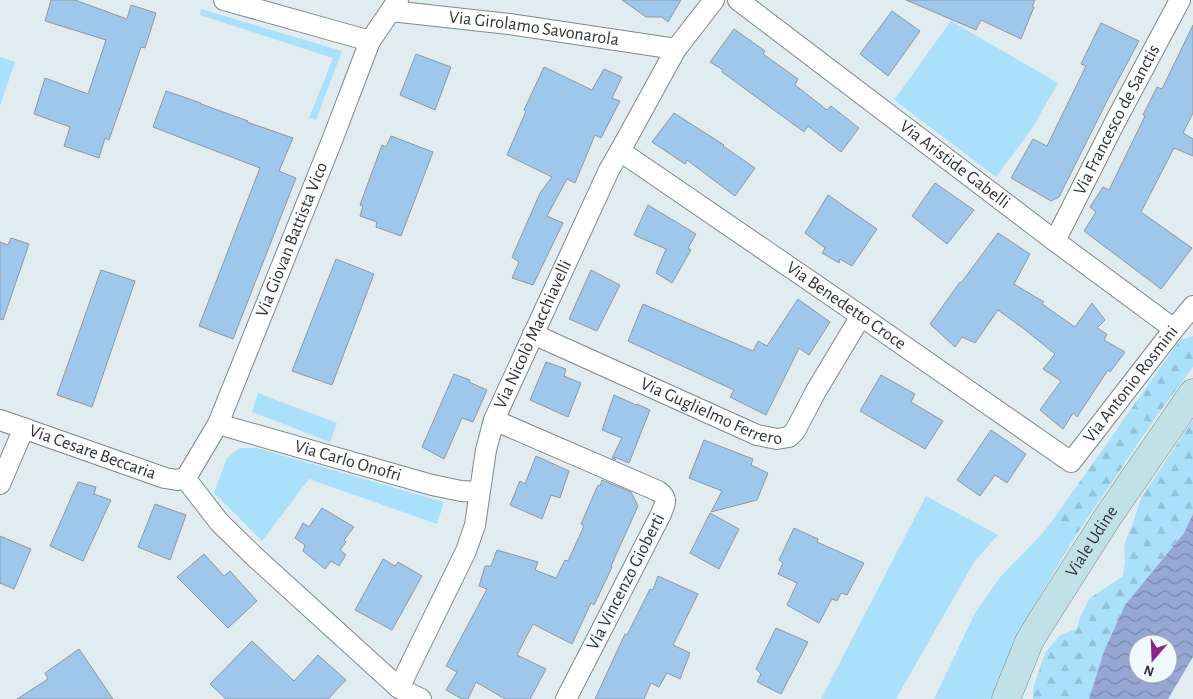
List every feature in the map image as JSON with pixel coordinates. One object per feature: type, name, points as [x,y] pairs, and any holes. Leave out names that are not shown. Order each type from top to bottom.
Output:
[{"type":"main road","name":"Viale Udine","points":[[1006,699],[1039,625],[1107,518],[1193,393]]},
{"type":"street","points":[[224,0],[370,41]]},
{"type":"street","name":"Via Nicolò Macchiavelli","points":[[399,688],[466,551],[475,525],[486,450],[494,420],[533,334],[609,170],[676,49],[714,0]]},
{"type":"street","name":"Via Aristide Gabelli","points":[[738,0],[1174,329]]},
{"type":"street","name":"Via Francesco de Sanctis","points":[[1055,241],[1115,122],[1180,0]]},
{"type":"street","name":"Via Giovan Battista Vico","points":[[184,478],[218,424],[370,41],[394,6]]},
{"type":"street","name":"Via Girolamo Savonarola","points":[[394,6],[676,49]]},
{"type":"street","name":"Via Benedetto Croce","points":[[620,151],[1071,462]]},
{"type":"street","name":"Via Antonio Rosmini","points":[[1071,462],[1193,306]]},
{"type":"street","name":"Via Guglielmo Ferrero","points":[[533,334],[758,435],[777,439],[788,437],[795,431],[816,391],[861,316]]},
{"type":"street","name":"Via Cesare Beccaria","points":[[0,420],[166,478],[177,480],[184,478]]},
{"type":"street","name":"Via Vincenzo Gioberti","points":[[494,420],[658,491],[664,496],[666,502],[566,699]]},
{"type":"street","name":"Via Carlo Onofri","points":[[218,424],[432,485],[461,491],[479,492]]},
{"type":"street","points":[[0,484],[24,428]]},
{"type":"street","points":[[184,478],[220,522],[256,558],[399,688],[421,699]]},
{"type":"green space","points":[[201,9],[342,51],[316,120],[309,118],[333,58],[200,15]]},
{"type":"green space","points":[[951,21],[1058,83],[1031,130],[996,177],[894,100]]},
{"type":"green space","points":[[0,57],[15,62],[0,106]]},
{"type":"green space","points":[[1193,336],[1193,367],[1156,417],[1076,535],[1072,524],[1052,521],[1180,340]]},
{"type":"green space","points":[[258,393],[337,423],[330,442],[252,412]]},
{"type":"green space","points":[[1193,420],[1193,514],[1184,533],[1125,605],[1104,651],[1089,699],[1033,699],[1033,688],[1045,653],[1060,635],[1077,629],[1080,617],[1090,598],[1123,576],[1125,561],[1124,545],[1141,498]]},
{"type":"green space","points":[[240,448],[257,448],[444,502],[437,524],[309,479],[262,541],[214,493],[227,458]]},
{"type":"green space","points":[[926,496],[998,535],[974,562],[896,699],[821,699]]},
{"type":"green space","points":[[1052,521],[1072,524],[1076,535],[1031,611],[991,699],[934,699],[975,613],[1001,576]]},
{"type":"water","points":[[1193,514],[1193,657],[1178,682],[1178,634],[1128,634],[1128,684],[1177,684],[1168,699],[1089,699],[1104,651],[1125,605],[1184,533]]},
{"type":"building","points":[[51,0],[75,0],[127,19],[131,5],[156,13],[145,48],[141,47],[109,140],[105,138],[99,158],[64,146],[70,127],[34,114],[45,78],[88,94],[106,40],[45,21]]},
{"type":"building","points":[[622,0],[681,0],[668,22],[662,17],[646,17]]},
{"type":"building","points":[[906,0],[1035,0],[1021,39],[981,20],[976,30]]},
{"type":"building","points":[[892,11],[920,31],[888,76],[860,54]]},
{"type":"building","points":[[1101,23],[1139,41],[1059,197],[1051,201],[1011,178],[1033,139],[1047,146],[1086,66],[1081,64]]},
{"type":"building","points":[[1193,25],[1193,113],[1183,133],[1193,139],[1193,156],[1174,148],[1141,212],[1192,248],[1161,289],[1084,231],[1096,212],[1090,207],[1103,187],[1109,190],[1157,87],[1162,89]]},
{"type":"building","points":[[734,29],[765,51],[763,54],[798,79],[795,85],[827,110],[831,106],[859,128],[841,152],[808,126],[804,132],[710,62]]},
{"type":"building","points":[[416,54],[451,67],[435,110],[400,95]]},
{"type":"building","points":[[544,67],[592,90],[604,69],[622,77],[612,98],[620,101],[601,138],[595,135],[575,183],[567,179],[547,216],[563,223],[533,285],[512,278],[519,262],[512,257],[540,193],[552,177],[507,155],[526,111],[524,110]]},
{"type":"building","points":[[166,91],[293,138],[279,171],[296,178],[233,339],[199,326],[260,168],[153,127]]},
{"type":"building","points":[[674,113],[724,145],[755,168],[735,196],[687,160],[685,164],[652,142]]},
{"type":"building","points":[[391,136],[433,152],[401,236],[376,227],[377,222],[360,216],[363,206],[360,205],[382,145],[386,147]]},
{"type":"building","points":[[935,183],[974,210],[947,244],[912,216]]},
{"type":"building","points":[[828,195],[877,229],[852,266],[840,259],[839,263],[822,253],[825,248],[805,233]]},
{"type":"building","points":[[648,205],[696,234],[688,248],[691,250],[672,283],[656,273],[666,249],[634,235]]},
{"type":"building","points":[[998,233],[1030,254],[1014,284],[1044,302],[1042,304],[1075,327],[1092,303],[1105,320],[1097,328],[1107,334],[1104,340],[1125,352],[1110,372],[1108,370],[1077,417],[1073,413],[1063,429],[1040,410],[1061,381],[1043,369],[1055,354],[1024,329],[998,310],[975,343],[962,337],[955,347],[930,324]]},
{"type":"building","points":[[11,238],[29,244],[3,320],[0,319],[0,242],[8,245]]},
{"type":"building","points":[[336,259],[374,274],[332,385],[292,371]]},
{"type":"building","points":[[101,270],[135,281],[92,407],[57,395]]},
{"type":"building","points":[[591,270],[620,285],[597,331],[569,319]]},
{"type":"building","points":[[798,299],[830,322],[809,355],[799,348],[766,415],[730,397],[734,390],[628,341],[643,304],[753,351],[758,341],[767,346]]},
{"type":"building","points":[[546,362],[566,369],[564,376],[581,383],[568,417],[530,400]]},
{"type":"building","points":[[454,374],[470,380],[469,382],[487,390],[473,422],[462,418],[444,459],[422,447]]},
{"type":"building","points":[[881,375],[915,394],[911,402],[943,421],[925,449],[860,411]]},
{"type":"building","points":[[614,395],[650,410],[629,463],[614,457],[616,460],[612,458],[622,438],[602,430]]},
{"type":"building","points":[[991,430],[1026,454],[1007,483],[995,475],[980,496],[957,480]]},
{"type":"building","points":[[704,440],[753,459],[751,465],[768,473],[757,500],[711,512],[722,491],[689,478]]},
{"type":"building","points":[[536,456],[569,471],[560,498],[551,495],[542,519],[510,505],[520,481],[525,484]]},
{"type":"building","points":[[602,480],[631,492],[638,506],[594,605],[591,603],[572,644],[533,624],[517,655],[546,669],[530,699],[505,699],[476,682],[468,699],[462,699],[446,690],[457,672],[446,666],[487,589],[479,586],[485,566],[491,566],[497,550],[538,562],[535,570],[556,578],[565,560],[568,561],[584,526],[581,524]]},
{"type":"building","points":[[78,482],[96,487],[94,494],[111,500],[83,561],[50,546]]},
{"type":"building","points":[[155,504],[186,515],[170,560],[138,547]]},
{"type":"building","points":[[322,508],[354,527],[344,540],[346,542],[340,550],[346,555],[339,566],[331,561],[325,569],[303,551],[305,545],[295,538],[303,523],[309,527]]},
{"type":"building","points":[[710,513],[739,529],[719,569],[690,553]]},
{"type":"building","points":[[794,528],[818,539],[817,542],[864,563],[847,595],[841,593],[837,601],[832,599],[819,623],[787,605],[797,583],[778,574],[783,563],[779,560]]},
{"type":"building","points":[[0,536],[31,549],[14,589],[0,583]]},
{"type":"building","points":[[204,554],[224,576],[230,571],[257,601],[228,628],[177,577]]},
{"type":"building","points":[[383,559],[395,566],[398,562],[422,576],[392,630],[355,610]]},
{"type":"building","points":[[658,576],[698,594],[673,645],[690,653],[680,679],[667,673],[659,687],[651,683],[644,699],[595,699],[625,634],[627,635],[650,589],[653,590]]},
{"type":"building","points":[[776,628],[808,642],[781,694],[757,682],[761,674],[756,669]]},
{"type":"building","points":[[252,641],[294,681],[318,655],[346,680],[328,699],[226,699],[210,684]]},
{"type":"building","points":[[79,649],[113,699],[17,699],[48,679],[45,673]]}]
